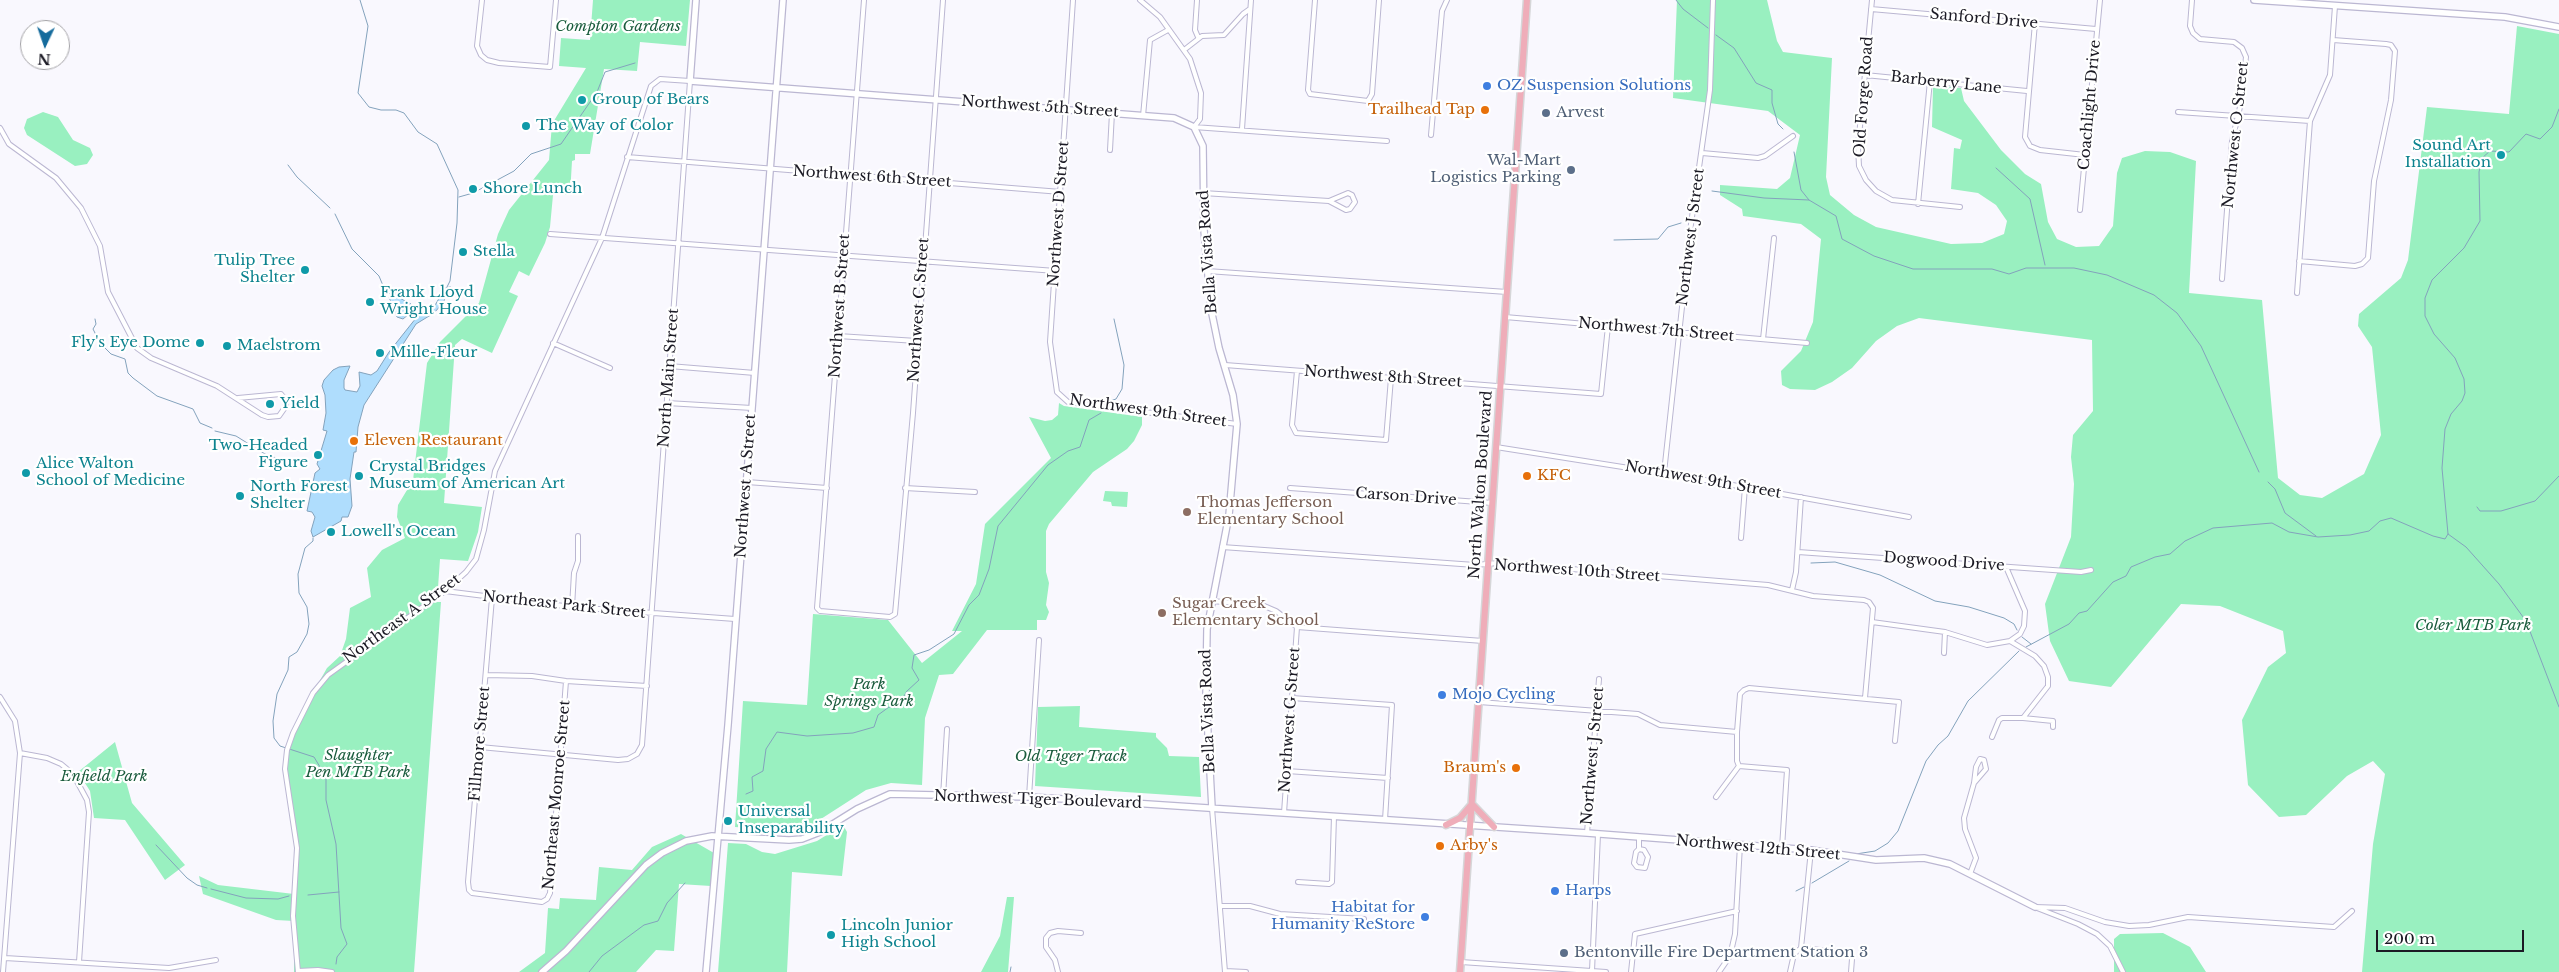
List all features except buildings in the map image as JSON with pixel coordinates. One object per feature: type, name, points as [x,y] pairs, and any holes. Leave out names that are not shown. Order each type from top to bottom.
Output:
[{"type":"main road","name":"North Walton Boulevard","points":[[1460,972],[1527,0]]},
{"type":"main road","points":[[1446,824],[1460,818],[1472,804],[1494,827]]},
{"type":"street","points":[[482,0],[477,46],[481,55],[487,60],[499,63],[550,67],[556,0]]},
{"type":"street","name":"North Main Street","points":[[560,755],[618,760],[628,759],[637,754],[642,745],[653,614],[677,244],[696,0]]},
{"type":"street","name":"Northwest A Street","points":[[706,972],[747,482],[783,0]]},
{"type":"street","name":"Northwest B Street","points":[[820,611],[817,608],[864,0]]},
{"type":"street","name":"Northwest C Street","points":[[820,611],[890,617],[894,614],[906,488],[943,0]]},
{"type":"street","name":"Northwest D Street","points":[[1061,397],[1057,392],[1050,342],[1073,0]]},
{"type":"street","points":[[1140,0],[1152,10],[1184,50],[1199,81],[1201,93],[1200,119],[1194,127]]},
{"type":"street","points":[[1196,0],[1195,30],[1198,38]]},
{"type":"street","points":[[1242,129],[1251,0]]},
{"type":"street","points":[[1315,0],[1308,90],[1310,94],[1314,96],[1368,101],[1372,94],[1379,0]]},
{"type":"street","points":[[1431,135],[1442,11],[1447,0]]},
{"type":"street","name":"Northwest J Street","points":[[1664,473],[1691,224],[1710,90],[1713,0]]},
{"type":"street","name":"Old Forge Road","points":[[1872,0],[1858,147],[1859,166],[1866,180],[1876,191],[1892,200],[1960,207]]},
{"type":"street","name":"Coachlight Drive","points":[[2080,210],[2100,0]]},
{"type":"street","name":"Northwest O Street","points":[[2192,0],[2190,26],[2193,33],[2200,39],[2234,42],[2242,48],[2246,57],[2232,141],[2222,278]]},
{"type":"street","points":[[2254,0],[2505,17],[2559,27]]},
{"type":"street","points":[[2297,293],[2310,122],[2328,84],[2335,6]]},
{"type":"street","points":[[1184,50],[1198,38],[1224,35],[1243,14],[1251,9]]},
{"type":"street","name":"Sanford Drive","points":[[1872,9],[2096,29]]},
{"type":"street","points":[[2035,23],[2027,91],[2025,137],[2030,146],[2040,150],[2085,155]]},
{"type":"street","points":[[1143,116],[1150,40],[1168,30]]},
{"type":"street","points":[[2299,261],[2362,264],[2368,258],[2374,181],[2391,100],[2395,51],[2391,45],[2333,40]]},
{"type":"street","name":"Barberry Lane","points":[[1865,75],[2027,91]]},
{"type":"street","name":"Northeast A Street","points":[[298,972],[293,916],[297,848],[285,769],[289,744],[304,710],[328,675],[445,592],[476,559],[495,471],[552,343],[602,238],[650,86],[660,79],[690,81]]},
{"type":"street","name":"Northwest 5th Street","points":[[690,81],[1174,118],[1194,127],[1387,141]]},
{"type":"street","points":[[1918,204],[1930,81]]},
{"type":"street","points":[[2178,112],[2310,122]]},
{"type":"street","points":[[1110,150],[1112,113]]},
{"type":"street","name":"Bella Vista Road","points":[[1194,127],[1203,146],[1203,193],[1210,309],[1233,395],[1237,424],[1229,515],[1211,600],[1206,650],[1212,808],[1225,971]]},
{"type":"street","points":[[0,128],[9,144],[56,178],[82,208],[100,246],[108,292],[137,348],[151,358],[210,382],[268,418],[279,416],[286,406],[285,399],[281,394],[238,398]]},
{"type":"street","points":[[1702,153],[1758,158],[1765,156],[1793,136]]},
{"type":"street","name":"Northwest 6th Street","points":[[627,158],[1061,192]]},
{"type":"street","points":[[1203,193],[1329,201],[1346,210],[1350,209],[1355,202],[1352,195],[1348,193],[1329,201]]},
{"type":"street","points":[[550,234],[1056,271]]},
{"type":"street","points":[[1763,339],[1774,238]]},
{"type":"street","points":[[1207,272],[1507,292]]},
{"type":"street","name":"Northwest 7th Street","points":[[1506,317],[1807,343]]},
{"type":"street","name":"Northwest 8th Street","points":[[1225,365],[1601,394],[1608,326]]},
{"type":"street","points":[[838,336],[916,341]]},
{"type":"street","points":[[552,343],[610,368]]},
{"type":"street","points":[[670,366],[755,373]]},
{"type":"street","points":[[1296,371],[1292,425],[1296,434],[1386,440],[1391,378]]},
{"type":"street","name":"Northwest 9th Street","points":[[1061,397],[1068,402],[1237,424]]},
{"type":"street","points":[[667,403],[752,408]]},
{"type":"street","name":"Northwest 9th Street","points":[[1496,446],[1664,473],[1908,517]]},
{"type":"street","points":[[747,482],[826,488]]},
{"type":"street","points":[[1741,538],[1745,487]]},
{"type":"street","points":[[906,488],[975,492]]},
{"type":"street","name":"Carson Drive","points":[[1290,488],[1492,503]]},
{"type":"street","points":[[1792,590],[1798,552],[1801,497]]},
{"type":"street","points":[[572,607],[574,573],[578,561],[576,551],[578,536]]},
{"type":"street","name":"Northwest 10th Street","points":[[1222,547],[1475,565],[1488,564],[1768,585],[1813,596],[1869,602],[1873,608],[1872,622]]},
{"type":"street","name":"Dogwood Drive","points":[[1798,552],[2080,572],[2091,570]]},
{"type":"street","points":[[1865,698],[1872,622],[1945,632],[1987,645],[2010,641],[2020,634],[2024,626],[2025,611],[2006,567]]},
{"type":"street","name":"Northeast Park Street","points":[[445,592],[572,607],[735,619]]},
{"type":"street","name":"Fillmore Street","points":[[492,598],[468,882],[469,890],[472,893],[508,899],[542,902],[547,899]]},
{"type":"street","points":[[1211,600],[1262,605],[1276,611],[1297,627],[1483,640]]},
{"type":"street","name":"Northwest G Street","points":[[1284,813],[1297,627]]},
{"type":"street","points":[[1944,653],[1945,632]]},
{"type":"street","points":[[1029,797],[1039,640]]},
{"type":"street","points":[[2010,641],[2035,656],[2044,666],[2048,677],[2044,692],[2023,718]]},
{"type":"street","points":[[486,675],[532,676],[566,681]]},
{"type":"street","name":"Northwest J Street","points":[[1587,833],[1599,678]]},
{"type":"street","name":"Northeast Monroe Street","points":[[547,899],[550,893],[566,681],[647,686]]},
{"type":"street","points":[[1739,766],[1737,761],[1737,732],[1740,694],[1749,688],[1899,702],[1895,741]]},
{"type":"street","points":[[0,697],[15,721],[20,754],[4,972]]},
{"type":"street","points":[[1292,698],[1392,705],[1385,820]]},
{"type":"street","points":[[1479,702],[1638,714],[1660,725],[1670,727],[1737,732]]},
{"type":"street","points":[[1992,737],[2002,718],[2053,721],[2053,727]]},
{"type":"street","points":[[943,797],[947,729]]},
{"type":"street","points":[[480,747],[560,755]]},
{"type":"street","points":[[20,754],[47,758],[61,764],[73,774],[88,800],[90,812],[79,962]]},
{"type":"street","points":[[1970,874],[1976,858],[1965,829],[1964,818],[1974,783],[1976,767],[1980,759],[1984,760],[1986,769],[1974,783]]},
{"type":"street","points":[[1716,797],[1739,766]]},
{"type":"street","points":[[1739,766],[1787,770],[1782,848]]},
{"type":"street","points":[[1286,771],[1388,778]]},
{"type":"street","name":"Northwest Tiger Boulevard","points":[[542,972],[566,952],[631,881],[662,853],[686,841],[718,836],[802,839],[820,832],[857,809],[890,794],[943,797],[1029,797],[1471,826]]},
{"type":"street","points":[[1298,882],[1328,884],[1332,882],[1334,816]]},
{"type":"street","name":"Northwest 12th Street","points":[[1471,826],[1811,850],[1856,858],[1936,860],[1970,874],[2034,907]]},
{"type":"street","name":"Northwest J Street","points":[[1592,972],[1598,834]]},
{"type":"street","points":[[1639,849],[1644,850],[1648,857],[1644,868],[1637,867],[1634,864],[1640,838]]},
{"type":"street","points":[[1719,972],[1730,956],[1737,911],[1740,845]]},
{"type":"street","points":[[1790,972],[1794,954],[1801,948],[1811,850]]},
{"type":"street","points":[[1220,906],[1250,906],[1280,914],[1364,919]]},
{"type":"street","points":[[2034,907],[2065,908],[2104,922],[2129,926],[2149,925],[2188,917],[2334,927],[2352,911]]},
{"type":"street","points":[[2034,907],[2078,924],[2097,934],[2116,955],[2123,972]]},
{"type":"street","points":[[1631,972],[1632,940],[1634,934],[1737,911]]},
{"type":"street","points":[[1058,972],[1055,960],[1046,947],[1046,938],[1050,933],[1058,931],[1081,933]]},
{"type":"street","points":[[1801,948],[1850,953],[1852,972]]},
{"type":"street","points":[[5,958],[169,968],[216,960]]},
{"type":"street","points":[[1461,962],[1606,972]]},
{"type":"street","points":[[298,972],[318,970],[332,972]]},
{"type":"street","points":[[1225,971],[1246,972]]},
{"type":"green space","name":"Slaughter Pen MTB Park","points":[[593,0],[690,0],[686,46],[640,42],[637,71],[604,69],[590,154],[575,154],[575,160],[572,161],[570,195],[553,195],[550,227],[545,243],[529,276],[519,271],[509,292],[518,296],[492,353],[462,339],[455,345],[444,503],[482,507],[478,532],[468,561],[440,559],[437,602],[441,602],[414,972],[294,972],[294,958],[299,957],[297,954],[294,921],[276,920],[203,894],[199,876],[218,885],[294,894],[297,848],[286,763],[294,726],[327,668],[340,656],[346,639],[350,608],[371,597],[367,568],[382,550],[405,538],[397,517],[398,505],[413,480],[427,363],[440,342],[479,303],[498,234],[509,210],[549,160],[552,124],[586,68],[559,66],[561,38],[590,40]]},
{"type":"green space","name":"Coler MTB Park","points":[[1677,0],[1767,0],[1777,41],[1783,52],[1832,58],[1826,177],[1830,195],[1854,215],[1876,227],[1951,244],[1982,243],[2004,234],[2007,221],[1996,205],[1978,193],[1951,189],[1954,148],[1960,149],[1962,140],[1932,127],[1933,86],[1961,88],[1964,101],[2001,150],[2025,174],[2041,184],[2048,222],[2057,239],[2076,247],[2099,246],[2113,226],[2117,173],[2122,158],[2145,151],[2170,152],[2196,161],[2189,293],[2262,300],[2278,478],[2300,495],[2322,498],[2364,474],[2381,435],[2372,347],[2358,326],[2359,314],[2401,278],[2408,260],[2427,107],[2509,114],[2517,26],[2559,34],[2559,972],[2362,972],[2373,844],[2385,774],[2373,761],[2347,776],[2306,815],[2279,817],[2248,785],[2242,720],[2268,667],[2286,653],[2283,631],[2220,606],[2181,604],[2111,687],[2069,681],[2050,641],[2045,604],[2071,537],[2074,484],[2071,457],[2073,435],[2093,411],[2092,340],[1919,318],[1897,326],[1876,341],[1852,368],[1832,382],[1815,390],[1790,389],[1782,385],[1781,371],[1801,351],[1813,322],[1821,239],[1801,224],[1743,216],[1742,209],[1720,195],[1720,185],[1777,189],[1790,178],[1800,135],[1768,111],[1673,98]]},
{"type":"green space","points":[[43,112],[58,117],[73,140],[90,148],[93,155],[87,164],[75,166],[27,135],[24,128],[27,119]]},
{"type":"green space","name":"Park Springs Park","points":[[1059,403],[1064,406],[1142,417],[1142,425],[1134,441],[1127,449],[1093,472],[1049,524],[1046,531],[1046,572],[1049,583],[1046,605],[1049,612],[1046,620],[1037,620],[1037,630],[987,630],[953,674],[939,675],[925,718],[922,785],[891,783],[866,790],[810,826],[791,831],[735,827],[743,701],[807,705],[813,614],[888,620],[922,663],[962,631],[952,631],[976,584],[985,524],[1051,458],[1029,417],[1045,421],[1052,420],[1058,415]]},
{"type":"green space","points":[[1105,491],[1128,492],[1127,507],[1112,506],[1111,502],[1103,501]]},
{"type":"green space","name":"Old Tiger Track","points":[[1080,706],[1079,727],[1156,733],[1156,737],[1167,748],[1169,756],[1199,757],[1201,797],[1035,786],[1038,707]]},
{"type":"green space","name":"Enfield Park","points":[[115,742],[132,803],[185,865],[165,880],[125,820],[94,818],[90,791],[78,772]]},
{"type":"green space","points":[[843,825],[847,832],[842,876],[792,872],[787,972],[718,972],[728,843],[746,844],[762,852],[775,854],[817,841]]},
{"type":"green space","points":[[681,834],[714,853],[711,886],[679,884],[674,951],[656,950],[636,972],[519,972],[545,953],[548,908],[559,909],[560,898],[596,900],[599,867],[632,870],[652,847]]},
{"type":"green space","points":[[1007,897],[1014,897],[1008,972],[981,972],[1000,936]]},
{"type":"green space","points":[[2163,933],[2190,947],[2206,972],[2114,972],[2114,939],[2120,934]]},
{"type":"water","points":[[450,287],[443,303],[434,313],[416,324],[364,405],[358,427],[356,452],[354,452],[350,479],[352,506],[348,517],[342,517],[341,521],[313,537],[311,531],[315,517],[312,512],[307,511],[315,473],[320,469],[317,464],[327,431],[323,430],[326,413],[325,395],[322,386],[324,380],[333,370],[339,367],[350,366],[344,380],[344,388],[345,390],[357,392],[360,386],[359,372],[371,375],[377,371],[389,352],[416,318],[434,307],[445,288]]},
{"type":"water","points":[[395,292],[398,294],[396,296],[411,304],[415,309],[403,319],[397,317],[389,297]]},
{"type":"waterway","points":[[360,0],[368,26],[358,93],[369,107],[381,110],[396,110],[404,113],[418,132],[437,144],[458,190],[457,223],[450,281],[447,287]]},
{"type":"waterway","points":[[1676,0],[1683,9],[1708,28]]},
{"type":"waterway","points":[[1716,35],[1734,48],[1756,83],[1772,90],[1772,103],[1778,124],[1783,129]]},
{"type":"waterway","points":[[459,197],[473,193],[514,171],[531,154],[561,144],[597,92],[605,72],[635,63]]},
{"type":"waterway","points":[[2559,109],[2552,127],[2540,139],[2526,134],[2509,152],[2490,151],[2482,158],[2479,172],[2480,221],[2464,248],[2432,280],[2425,298],[2425,316],[2434,334],[2455,358],[2464,379],[2465,393],[2462,401],[2451,414],[2445,429],[2442,468],[2448,534],[2466,547],[2499,584],[2526,621],[2559,707]]},
{"type":"waterway","points":[[1794,152],[1801,190],[1809,200]]},
{"type":"waterway","points":[[288,165],[297,177],[330,208]]},
{"type":"waterway","points":[[1996,168],[2030,199],[2045,265]]},
{"type":"waterway","points":[[1712,191],[1764,198],[1809,200],[1836,216],[1842,239],[1874,256],[1913,269],[1992,269],[2009,274],[2026,268],[2074,268],[2107,275],[2154,295],[2177,313],[2201,346],[2259,472]]},
{"type":"waterway","points":[[335,214],[352,249],[379,276],[384,288],[390,294]]},
{"type":"waterway","points":[[1614,240],[1658,239],[1668,227],[1681,223]]},
{"type":"waterway","points":[[95,319],[96,324],[93,329],[100,343],[111,354],[125,359],[128,373],[133,378],[157,396],[193,409],[200,423],[212,428]]},
{"type":"waterway","points":[[1110,401],[1116,399],[1122,389],[1124,365],[1114,319]]},
{"type":"waterway","points":[[746,794],[753,791],[752,777],[763,771],[766,749],[777,732],[807,736],[853,733],[874,727],[878,715],[889,707],[897,708],[907,691],[919,680],[912,668],[914,655],[929,650],[954,634],[969,605],[979,595],[989,569],[998,526],[1048,465],[1068,451],[1080,447],[1089,420],[1101,413]]},
{"type":"waterway","points":[[215,431],[236,436],[265,454],[290,463]]},
{"type":"waterway","points":[[2477,507],[2480,511],[2501,511],[2535,501],[2559,476]]},
{"type":"waterway","points":[[2268,482],[2275,489],[2285,513],[2316,536]]},
{"type":"waterway","points":[[2026,647],[2069,624],[2079,613],[2087,611],[2113,582],[2126,576],[2131,567],[2155,557],[2170,554],[2185,541],[2213,528],[2272,523],[2289,532],[2318,537],[2350,535],[2369,531],[2380,521],[2391,518],[2433,536],[2445,539],[2448,534]]},
{"type":"waterway","points":[[313,538],[313,541],[305,548],[298,574],[299,593],[307,607],[309,624],[307,634],[297,652],[289,657],[288,670],[277,694],[273,721],[274,738],[280,746],[314,757],[326,777],[326,800],[336,844],[341,928],[347,944],[337,957],[336,964]]},
{"type":"waterway","points":[[1811,563],[1835,562],[1880,575],[1935,601],[1969,607],[2004,618],[2014,624],[2017,630]]},
{"type":"waterway","points":[[2022,637],[2031,644]]},
{"type":"waterway","points":[[1856,854],[1875,851],[1888,843],[1898,831],[1926,761],[1938,745],[1948,736],[1968,701],[2019,651]]},
{"type":"waterway","points":[[156,845],[187,878],[197,885],[207,888]]},
{"type":"waterway","points":[[1812,883],[1849,861]]},
{"type":"waterway","points":[[589,972],[602,956],[644,925],[658,921],[667,903],[685,883]]},
{"type":"waterway","points":[[1796,891],[1804,887]]},
{"type":"waterway","points":[[211,889],[246,898],[278,899],[289,896]]},
{"type":"waterway","points":[[308,895],[339,892]]},
{"type":"waterway","points":[[1010,972],[1011,967]]},
{"type":"place","name":"OZ Suspension Solutions","points":[[1487,86]]},
{"type":"place","name":"Group of Bears","points":[[582,100]]},
{"type":"place","name":"Trailhead Tap","points":[[1485,110]]},
{"type":"place","name":"Arvest","points":[[1546,113]]},
{"type":"place","name":"The Way of Color","points":[[526,126]]},
{"type":"place","name":"Sound Art Installation","points":[[2501,155]]},
{"type":"place","name":"Wal-Mart Logistics Parking","points":[[1571,170]]},
{"type":"place","name":"Shore Lunch","points":[[473,189]]},
{"type":"place","name":"Stella","points":[[463,252]]},
{"type":"place","name":"Tulip Tree Shelter","points":[[305,270]]},
{"type":"place","name":"Frank Lloyd Wright House","points":[[370,302]]},
{"type":"place","name":"Fly's Eye Dome","points":[[200,343]]},
{"type":"place","name":"Maelstrom","points":[[227,346]]},
{"type":"place","name":"Mille-Fleur","points":[[380,353]]},
{"type":"place","name":"Yield","points":[[270,404]]},
{"type":"place","name":"Eleven Restaurant","points":[[354,441]]},
{"type":"place","name":"Two-Headed Figure","points":[[318,455]]},
{"type":"place","name":"Alice Walton School of Medicine","points":[[26,473]]},
{"type":"place","name":"Crystal Bridges Museum of American Art","points":[[359,476]]},
{"type":"place","name":"KFC","points":[[1527,476]]},
{"type":"place","name":"North Forest Shelter","points":[[240,496]]},
{"type":"place","name":"Thomas Jefferson Elementary School","points":[[1187,512]]},
{"type":"place","name":"Lowell's Ocean","points":[[331,532]]},
{"type":"place","name":"Sugar Creek Elementary School","points":[[1162,613]]},
{"type":"place","name":"Mojo Cycling","points":[[1442,695]]},
{"type":"place","name":"Braum's","points":[[1516,768]]},
{"type":"place","name":"Universal Inseparability","points":[[728,821]]},
{"type":"place","name":"Arby's","points":[[1440,846]]},
{"type":"place","name":"Harps","points":[[1555,891]]},
{"type":"place","name":"Habitat for Humanity ReStore","points":[[1425,917]]},
{"type":"place","name":"Lincoln Junior High School","points":[[831,935]]},
{"type":"place","name":"Bentonville Fire Department Station 3","points":[[1564,953]]},
{"type":"park label","name":"Compton Gardens","points":[[618,27]]}]
